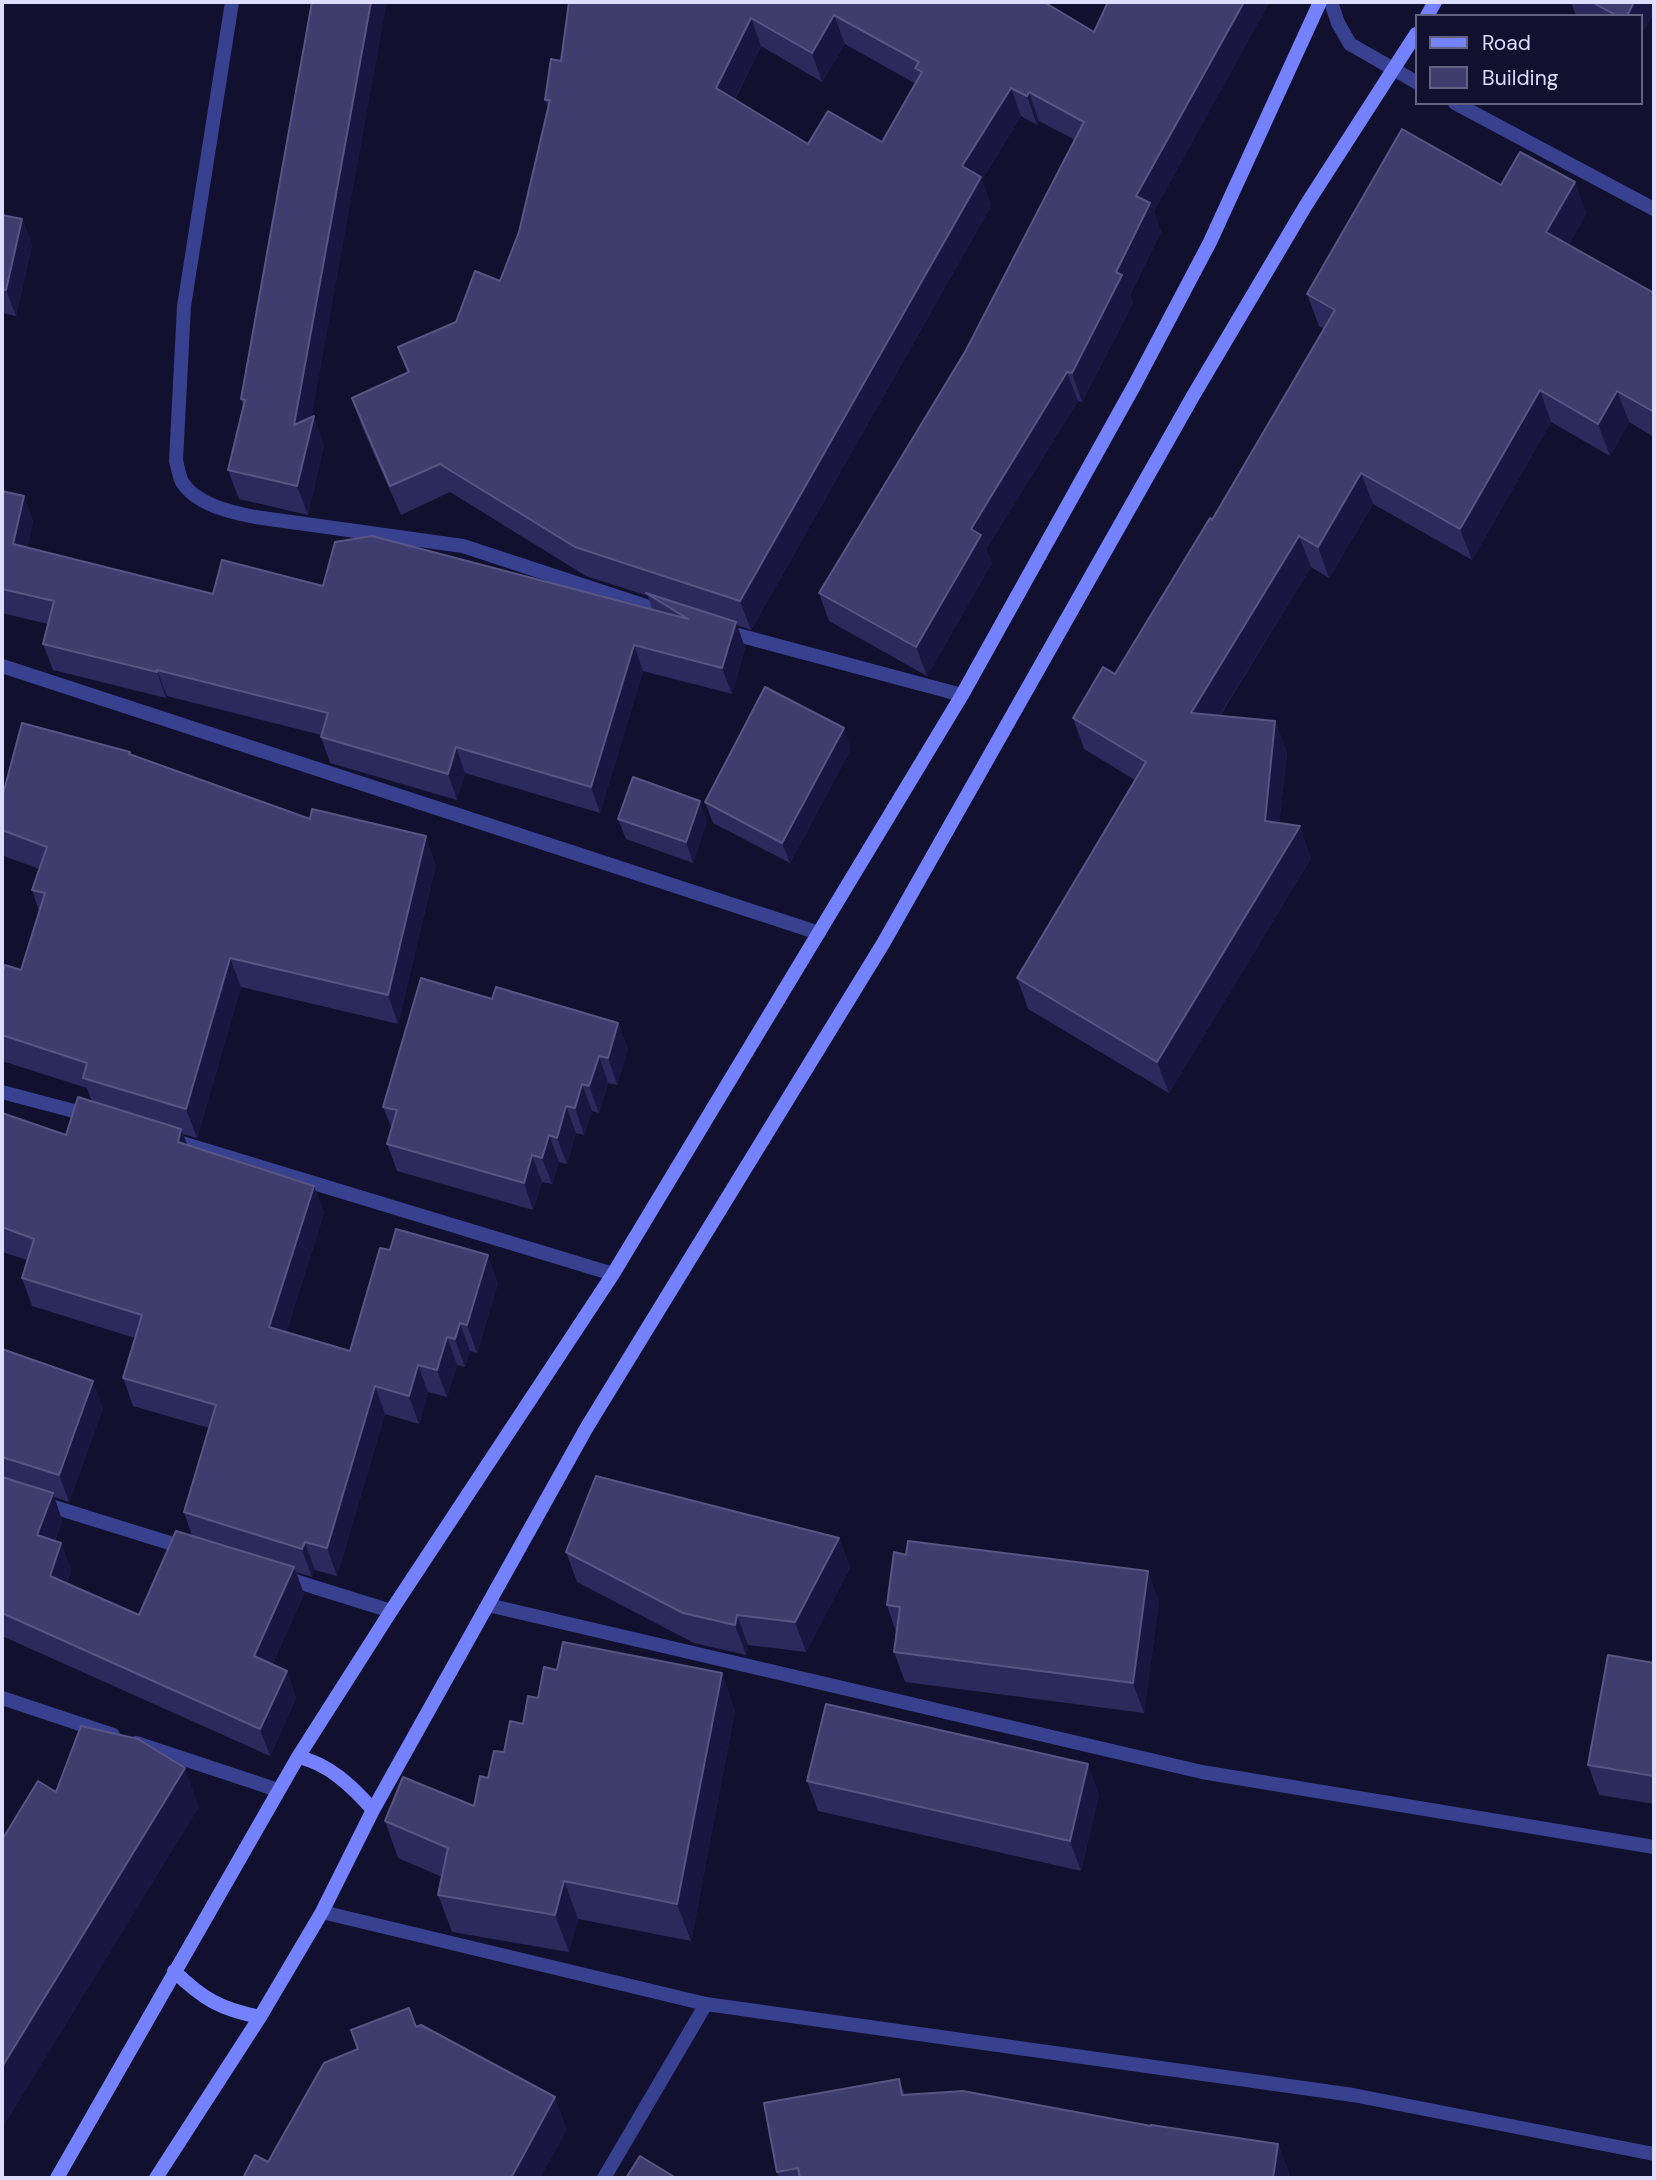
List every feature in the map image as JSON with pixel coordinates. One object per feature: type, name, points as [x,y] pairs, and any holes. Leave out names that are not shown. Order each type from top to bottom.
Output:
[{"type":"main road","points":[[57,2178],[298,1757],[613,1274],[962,695],[1134,386],[1198,263],[1320,2]]},
{"type":"main road","points":[[156,2178],[260,2018],[323,1912],[373,1810],[587,1427],[884,942],[1193,396],[1306,205],[1414,37]]},
{"type":"main road","points":[[298,1757],[320,1764],[357,1792],[373,1810]]},
{"type":"main road","points":[[174,1971],[195,1991],[218,2005],[233,2012],[260,2018]]},
{"type":"street","points":[[232,2],[184,306],[176,461],[181,481],[196,496],[225,510],[255,517],[463,546],[685,619]]},
{"type":"street","points":[[1331,2],[1338,23],[1350,44],[1414,81]]},
{"type":"street","points":[[1459,105],[1654,209]]},
{"type":"street","points":[[712,627],[751,640],[962,695]]},
{"type":"street","points":[[2,666],[819,933]]},
{"type":"street","points":[[2,1092],[101,1119]]},
{"type":"street","points":[[154,1135],[613,1274]]},
{"type":"street","points":[[28,1499],[209,1555]]},
{"type":"street","points":[[274,1575],[391,1611]]},
{"type":"street","points":[[488,1605],[1202,1772],[1654,1847]]},
{"type":"street","points":[[2,1698],[278,1790]]},
{"type":"street","points":[[323,1912],[706,2004],[1353,2095],[1654,2154]]},
{"type":"street","points":[[604,2178],[706,2004]]},
{"type":"building","points":[[312,2],[371,2],[294,425],[314,416],[297,486],[228,470],[245,400],[241,399]]},
{"type":"building","points":[[569,2],[1044,2],[1094,32],[1108,2],[1244,2],[1136,196],[1150,203],[1116,272],[1122,275],[1072,373],[1067,372],[971,529],[981,535],[916,647],[819,593],[965,352],[1084,122],[1029,92],[1027,96],[1011,88],[962,166],[981,177],[740,601],[575,547],[440,464],[390,486],[352,398],[409,372],[398,347],[456,322],[475,271],[500,281],[519,232],[550,100],[545,100],[551,59],[561,61]],"holes":[[[834,15],[919,62],[915,68],[922,72],[882,142],[828,111],[808,144],[716,88],[751,18],[812,53]]]},
{"type":"building","points":[[1592,2],[1634,2],[1628,14],[1613,14]]},
{"type":"building","points":[[1402,129],[1501,185],[1520,152],[1575,182],[1546,232],[1654,293],[1654,412],[1617,391],[1598,424],[1540,390],[1460,529],[1361,473],[1318,547],[1299,536],[1191,713],[1275,721],[1265,821],[1300,826],[1157,1062],[1017,978],[1146,762],[1073,718],[1103,667],[1115,674],[1210,518],[1212,520],[1335,310],[1307,294]]},
{"type":"building","points":[[2,215],[22,219],[6,290],[2,289]]},
{"type":"building","points":[[2,491],[24,496],[13,544],[213,594],[222,560],[323,586],[335,542],[372,536],[688,619],[646,593],[736,622],[722,668],[634,645],[591,787],[456,747],[448,774],[321,737],[328,713],[43,644],[54,601],[2,589]]},
{"type":"building","points":[[765,687],[844,728],[782,843],[705,802]]},
{"type":"building","points":[[22,723],[130,752],[129,754],[310,819],[312,809],[426,836],[388,995],[230,958],[186,1109],[83,1078],[87,1063],[2,1035],[2,974],[5,965],[21,970],[45,893],[32,890],[47,847],[2,830],[2,798]]},
{"type":"building","points":[[633,777],[700,801],[686,842],[618,819]]},
{"type":"building","points":[[421,978],[492,999],[496,987],[618,1023],[608,1058],[599,1056],[589,1086],[582,1084],[575,1108],[566,1106],[557,1138],[549,1135],[542,1158],[532,1155],[524,1183],[387,1144],[397,1110],[383,1107]]},
{"type":"building","points":[[78,1097],[181,1129],[178,1142],[314,1186],[269,1327],[350,1351],[380,1248],[390,1250],[396,1229],[488,1255],[467,1325],[460,1323],[455,1339],[447,1337],[437,1370],[418,1365],[409,1396],[375,1386],[327,1548],[305,1542],[302,1549],[184,1512],[216,1405],[123,1378],[142,1315],[22,1278],[34,1239],[2,1227],[2,1113],[66,1135]]},
{"type":"building","points":[[2,1349],[93,1381],[59,1475],[2,1457]]},
{"type":"building","points":[[596,1476],[839,1538],[795,1622],[737,1615],[735,1625],[683,1613],[566,1552]]},
{"type":"building","points":[[2,1477],[53,1493],[37,1535],[61,1543],[50,1576],[139,1615],[176,1531],[294,1567],[254,1656],[287,1671],[260,1729],[2,1613]]},
{"type":"building","points":[[908,1541],[1148,1571],[1133,1683],[894,1652],[900,1607],[887,1605],[894,1552],[906,1555]]},
{"type":"building","points":[[563,1642],[722,1673],[677,1904],[564,1881],[555,1915],[438,1895],[448,1848],[385,1821],[403,1777],[474,1806],[480,1776],[488,1778],[494,1751],[504,1752],[510,1721],[523,1724],[528,1696],[538,1698],[544,1667],[557,1670]]},
{"type":"building","points":[[1608,1655],[1654,1663],[1654,1776],[1588,1765]]},
{"type":"building","points":[[826,1704],[1088,1764],[1070,1841],[807,1781]]},
{"type":"building","points":[[81,1726],[138,1739],[185,1768],[2,2067],[2,1840],[38,1781],[56,1792]]},
{"type":"building","points":[[409,2008],[416,2027],[421,2025],[555,2097],[511,2178],[243,2178],[255,2155],[268,2162],[324,2063],[358,2049],[351,2030]]},
{"type":"building","points":[[899,2079],[902,2095],[963,2091],[1151,2126],[1278,2144],[1273,2178],[800,2178],[798,2168],[777,2172],[764,2103]]},
{"type":"building","points":[[640,2156],[676,2178],[626,2178]]}]
